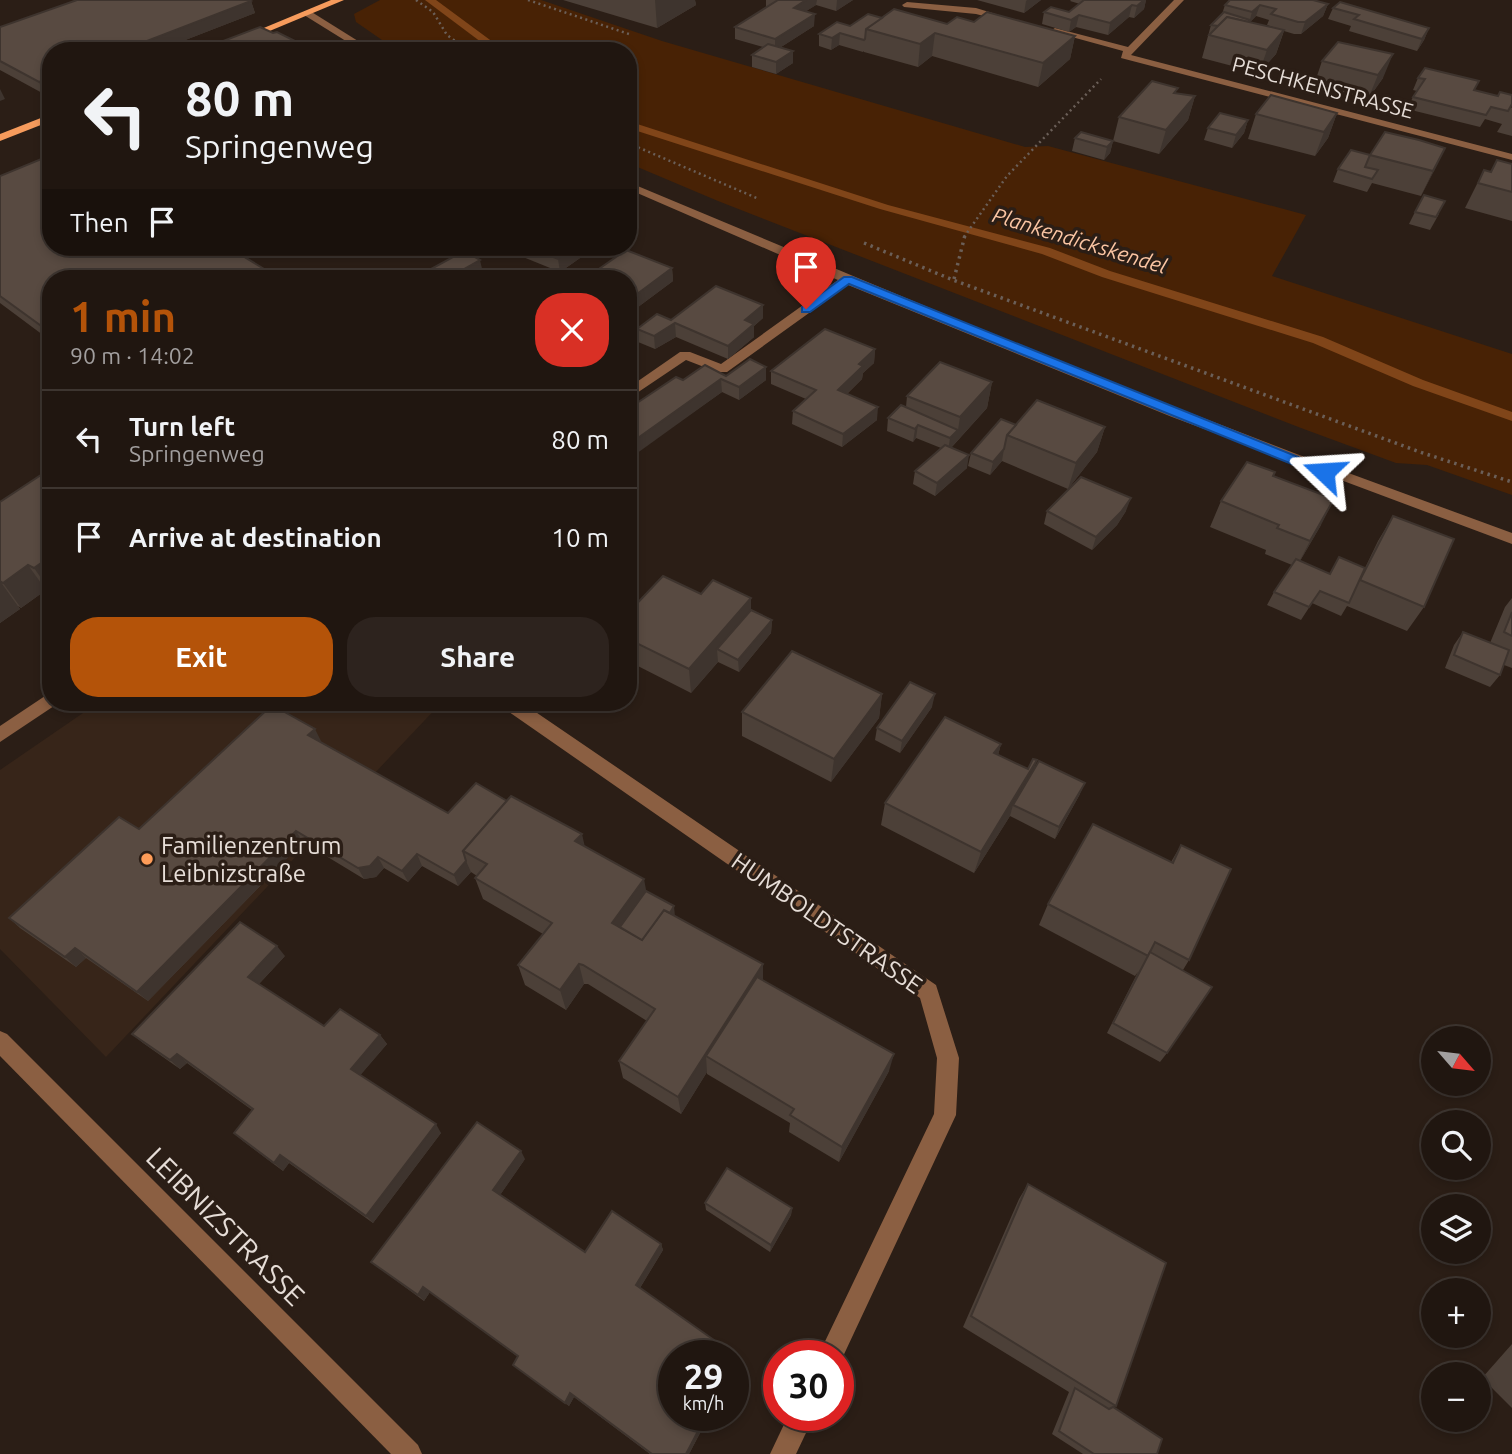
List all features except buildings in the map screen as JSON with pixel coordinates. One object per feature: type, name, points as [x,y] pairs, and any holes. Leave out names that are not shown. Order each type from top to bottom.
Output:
[{"type":"main road","points":[[236,42],[339,0]]},
{"type":"main road","points":[[0,138],[42,121]]},
{"type":"street","points":[[300,0],[319,8]]},
{"type":"street","points":[[1126,53],[1179,0]]},
{"type":"street","points":[[907,5],[975,10],[1014,20]]},
{"type":"street","points":[[307,13],[354,42]]},
{"type":"street","name":"PESCHKENSTRASSE","points":[[1040,27],[1126,53],[1512,156]]},
{"type":"street","points":[[637,189],[848,279],[1300,463],[1512,539]]},
{"type":"street","points":[[637,388],[685,355],[722,369],[848,279]]},
{"type":"street","points":[[0,735],[42,705]]},
{"type":"street","name":"HUMBOLDTSTRASSE","points":[[521,711],[929,992],[948,1058],[945,1115],[838,1340]]},
{"type":"street","name":"LEIBNIZSTRASSE","points":[[0,1041],[410,1454]]},
{"type":"street","points":[[783,1454],[794,1431]]},
{"type":"path","points":[[416,0],[433,12],[447,35],[457,42]]},
{"type":"path","points":[[528,0],[629,34]]},
{"type":"path","points":[[953,280],[963,237],[1007,176],[1126,53]]},
{"type":"path","points":[[637,147],[761,200]]},
{"type":"path","points":[[858,241],[953,280],[1420,452],[1512,482]]},
{"type":"shaded area","points":[[380,0],[541,0],[662,41],[1025,147],[1048,146],[1306,215],[1272,276],[1512,354],[1512,495],[1427,465],[1396,463],[1301,428],[718,201],[637,167],[637,42],[385,42],[356,22],[354,14]]},
{"type":"shaded area","name":"Familienzentrum Leibnizstraße","points":[[86,711],[433,711],[106,1057],[0,949],[0,770]]},
{"type":"waterway","name":"Plankendickskendel","points":[[430,0],[488,42]]},
{"type":"waterway","name":"Plankendickskendel","points":[[637,127],[884,207],[1046,251],[1106,274],[1318,340],[1418,383],[1512,417]]},
{"type":"place","name":"Familienzentrum Leibnizstraße","points":[[147,859]]},
{"type":"route","points":[[806,309],[848,279],[1324,472]]}]
